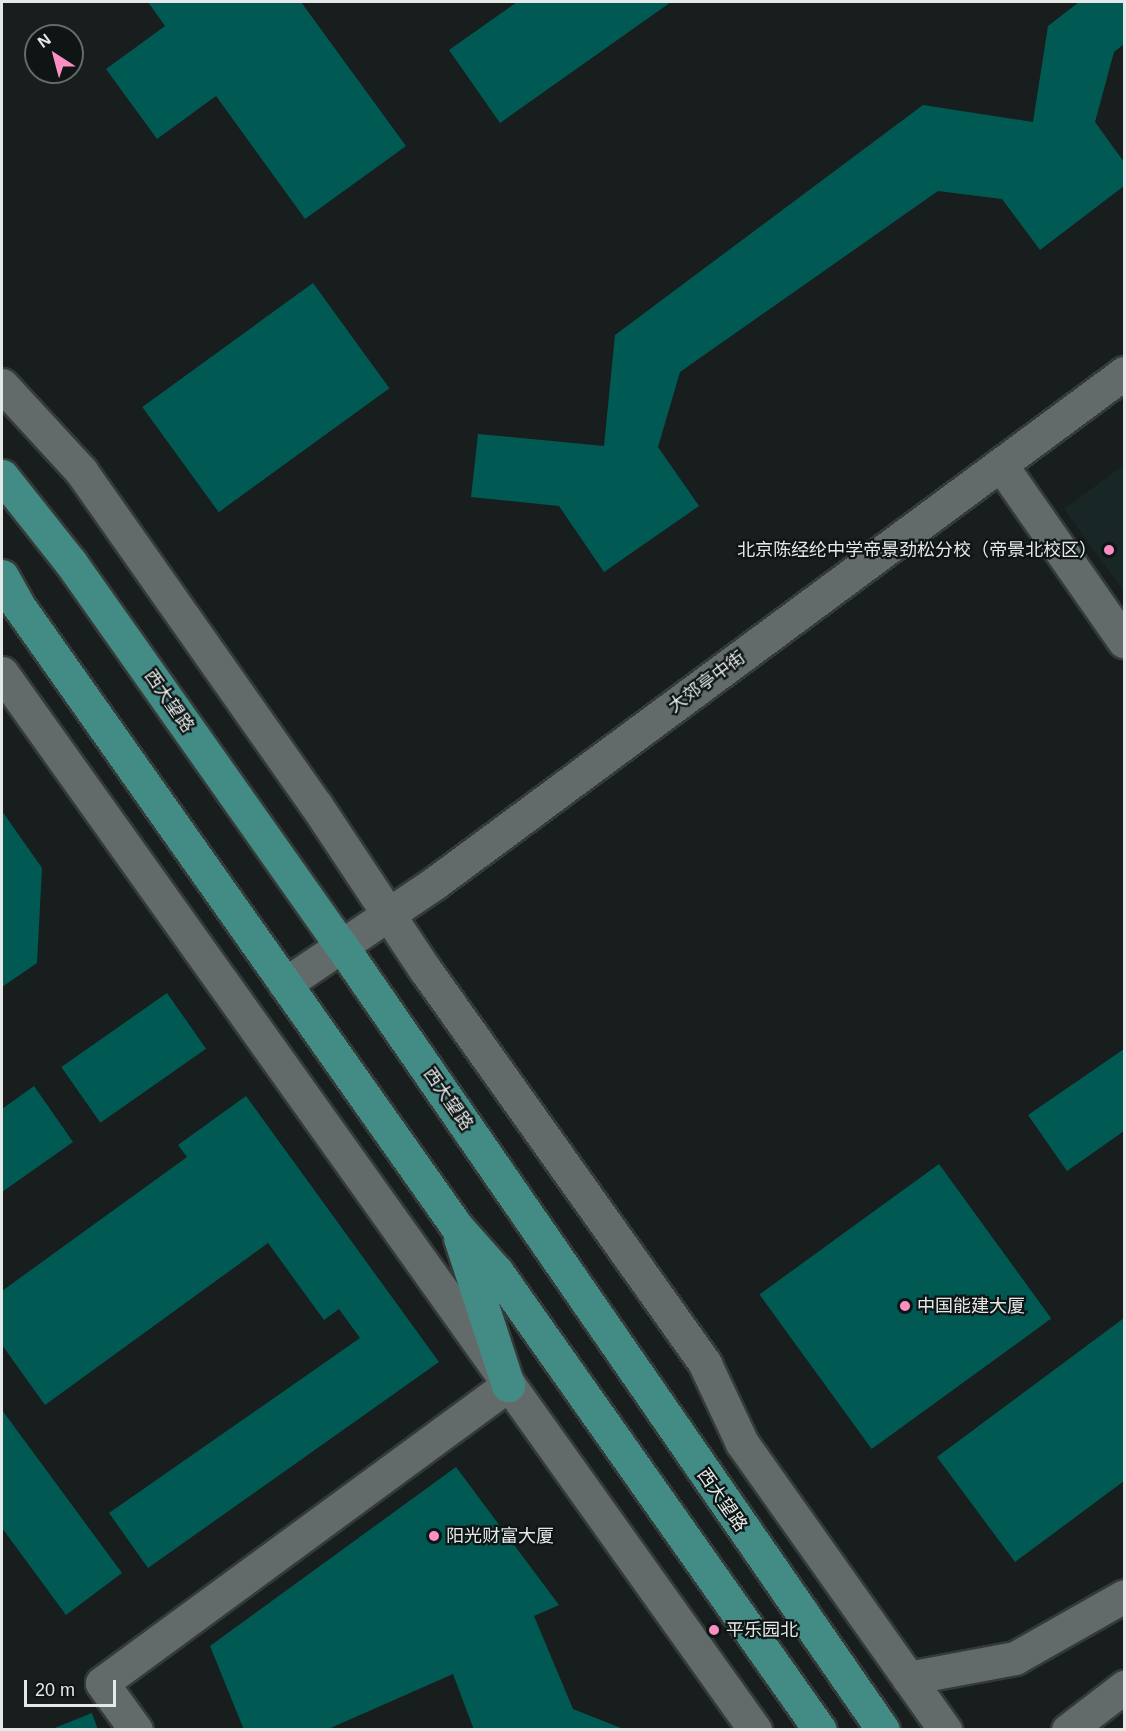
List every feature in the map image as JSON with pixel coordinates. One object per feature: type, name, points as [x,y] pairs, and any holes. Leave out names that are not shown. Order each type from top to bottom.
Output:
[{"type":"main road","name":"西大望路","points":[[2,476],[71,563],[343,948],[884,1730]]},
{"type":"main road","points":[[2,576],[10,600],[457,1227],[497,1272],[820,1730]]},
{"type":"main road","points":[[457,1227],[508,1385]]},
{"type":"street","name":"大郊亭中街","points":[[285,984],[343,948],[389,915],[1125,374]]},
{"type":"street","points":[[2,385],[81,471],[705,1365],[742,1443],[945,1730]]},
{"type":"street","points":[[1001,465],[1125,641]]},
{"type":"street","points":[[2,673],[755,1730]]},
{"type":"street","points":[[136,1730],[102,1683],[508,1385]]},
{"type":"street","points":[[908,1678],[1015,1658],[1125,1596]]},
{"type":"street","points":[[1068,1730],[1125,1687]]},
{"type":"shaded area","name":"北京陈经纶中学帝景劲松分校（帝景北校区）","points":[[1124,465],[1124,592],[1064,509]]},
{"type":"building","points":[[148,2],[301,2],[406,146],[305,219],[216,96],[157,139],[106,69],[165,26]]},
{"type":"building","points":[[517,2],[671,2],[500,123],[449,50]]},
{"type":"building","points":[[1079,2],[1124,2],[1124,44],[1114,52],[1095,122],[1124,162],[1124,186],[1040,250],[1002,199],[938,191],[680,372],[658,447],[699,506],[604,572],[559,506],[471,497],[478,434],[604,446],[615,335],[923,105],[1033,122],[1048,26]]},
{"type":"building","points":[[313,283],[389,388],[219,512],[142,407]]},
{"type":"building","points":[[2,811],[42,868],[37,963],[2,987]]},
{"type":"building","points":[[167,993],[206,1049],[100,1123],[61,1067]]},
{"type":"building","points":[[1124,1049],[1124,1131],[1067,1171],[1028,1115]]},
{"type":"building","points":[[34,1086],[73,1142],[2,1192],[2,1109]]},
{"type":"building","points":[[246,1096],[439,1362],[148,1568],[109,1513],[360,1338],[339,1309],[324,1320],[268,1243],[45,1405],[2,1345],[2,1291],[187,1157],[178,1145]]},
{"type":"building","name":"中国能建大厦","points":[[939,1164],[1051,1319],[872,1449],[759,1294]]},
{"type":"building","points":[[1124,1318],[1124,1481],[1015,1562],[937,1457]]},
{"type":"building","points":[[2,1410],[122,1573],[66,1615],[2,1528]]},
{"type":"building","name":"阳光财富大厦","points":[[456,1467],[559,1605],[534,1616],[573,1709],[626,1730],[474,1730],[453,1674],[326,1730],[244,1730],[210,1646]]},
{"type":"building","points":[[92,1713],[98,1730],[52,1730],[52,1729]]},
{"type":"place","name":"北京陈经纶中学帝景劲松分校（帝景北校区）","points":[[1109,550]]},
{"type":"place","name":"中国能建大厦","points":[[905,1306]]},
{"type":"place","name":"阳光财富大厦","points":[[434,1536]]},
{"type":"place","name":"平乐园北","points":[[714,1630]]}]
